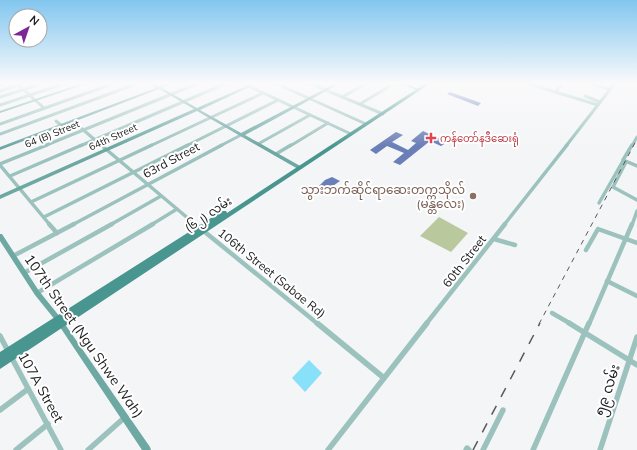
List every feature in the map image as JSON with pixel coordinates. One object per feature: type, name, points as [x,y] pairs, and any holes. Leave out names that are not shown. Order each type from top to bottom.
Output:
[{"type":"main road","name":"(၆၂) လမ်း","points":[[0,365],[9,355],[395,104]]},
{"type":"main road","name":"(၆၂) လမ်း","points":[[0,357],[9,355]]},
{"type":"street","points":[[0,112],[25,104]]},
{"type":"street","points":[[39,104],[44,108]]},
{"type":"street","points":[[0,124],[55,104]]},
{"type":"street","points":[[0,134],[82,104]]},
{"type":"street","points":[[0,149],[117,104]]},
{"type":"street","name":"64 (B) Street","points":[[0,164],[149,104]]},
{"type":"street","points":[[10,176],[178,104]]},
{"type":"street","points":[[186,104],[298,167]]},
{"type":"street","name":"64th Street","points":[[0,197],[210,104]]},
{"type":"street","points":[[31,202],[240,104]]},
{"type":"street","points":[[44,217],[270,104]]},
{"type":"street","points":[[287,104],[350,133]]},
{"type":"street","name":"63rd Street","points":[[13,256],[299,104]]},
{"type":"street","points":[[321,104],[365,123]]},
{"type":"street","points":[[360,104],[381,113]]},
{"type":"street","name":"60th Street","points":[[328,450],[598,104]]},
{"type":"street","points":[[258,144],[310,115]]},
{"type":"street","points":[[56,121],[62,126]]},
{"type":"street","name":"106th Street (Sabae Rd)","points":[[73,121],[161,196],[384,378]]},
{"type":"street","points":[[276,154],[328,123]]},
{"type":"street","points":[[614,188],[637,137]]},
{"type":"street","points":[[625,161],[637,166]]},
{"type":"street","points":[[599,203],[608,185],[625,161]]},
{"type":"street","points":[[0,164],[57,233]]},
{"type":"street","points":[[608,185],[637,200]]},
{"type":"street","points":[[24,273],[161,196]]},
{"type":"street","points":[[37,293],[177,209]]},
{"type":"street","points":[[533,450],[627,238],[637,211]]},
{"type":"street","points":[[586,250],[598,229],[627,238],[637,243]]},
{"type":"street","name":"107th Street (Ngu Shwe Wah)","points":[[0,236],[37,293],[59,322],[147,450]]},
{"type":"street","points":[[494,239],[515,245]]},
{"type":"street","points":[[607,281],[637,296]]},
{"type":"street","points":[[552,313],[637,365]]},
{"type":"street","name":"107A Street","points":[[0,336],[62,450]]},
{"type":"street","name":"၅၉ လမ်း","points":[[600,450],[637,337]]},
{"type":"street","points":[[0,410],[28,389]]},
{"type":"street","points":[[483,450],[503,410]]},
{"type":"street","points":[[88,450],[124,418]]},
{"type":"street","points":[[16,450],[48,424]]},
{"type":"street","points":[[466,450],[467,448],[470,450]]},
{"type":"green space","points":[[439,217],[468,233],[451,252],[420,236]]},
{"type":"water","points":[[309,360],[322,373],[305,392],[292,378]]},
{"type":"building","points":[[423,131],[444,141],[449,141],[441,146],[430,141],[400,165],[393,162],[404,153],[387,146],[376,154],[370,150],[396,132],[403,135],[392,142],[408,150],[416,143],[411,141]]},
{"type":"building","points":[[332,177],[340,181],[327,190],[319,186],[325,180]]},
{"type":"railway","points":[[539,324],[637,139]]},
{"type":"railway","points":[[473,450],[540,323]]},
{"type":"place","name":"ကန်တော်နဒီဆေးရုံ","points":[[431,138]]},
{"type":"place","name":"သွားဘက်ဆိုင်ရာဆေးတက္ကသိုလ် (မန္တလေး)","points":[[473,196]]}]
